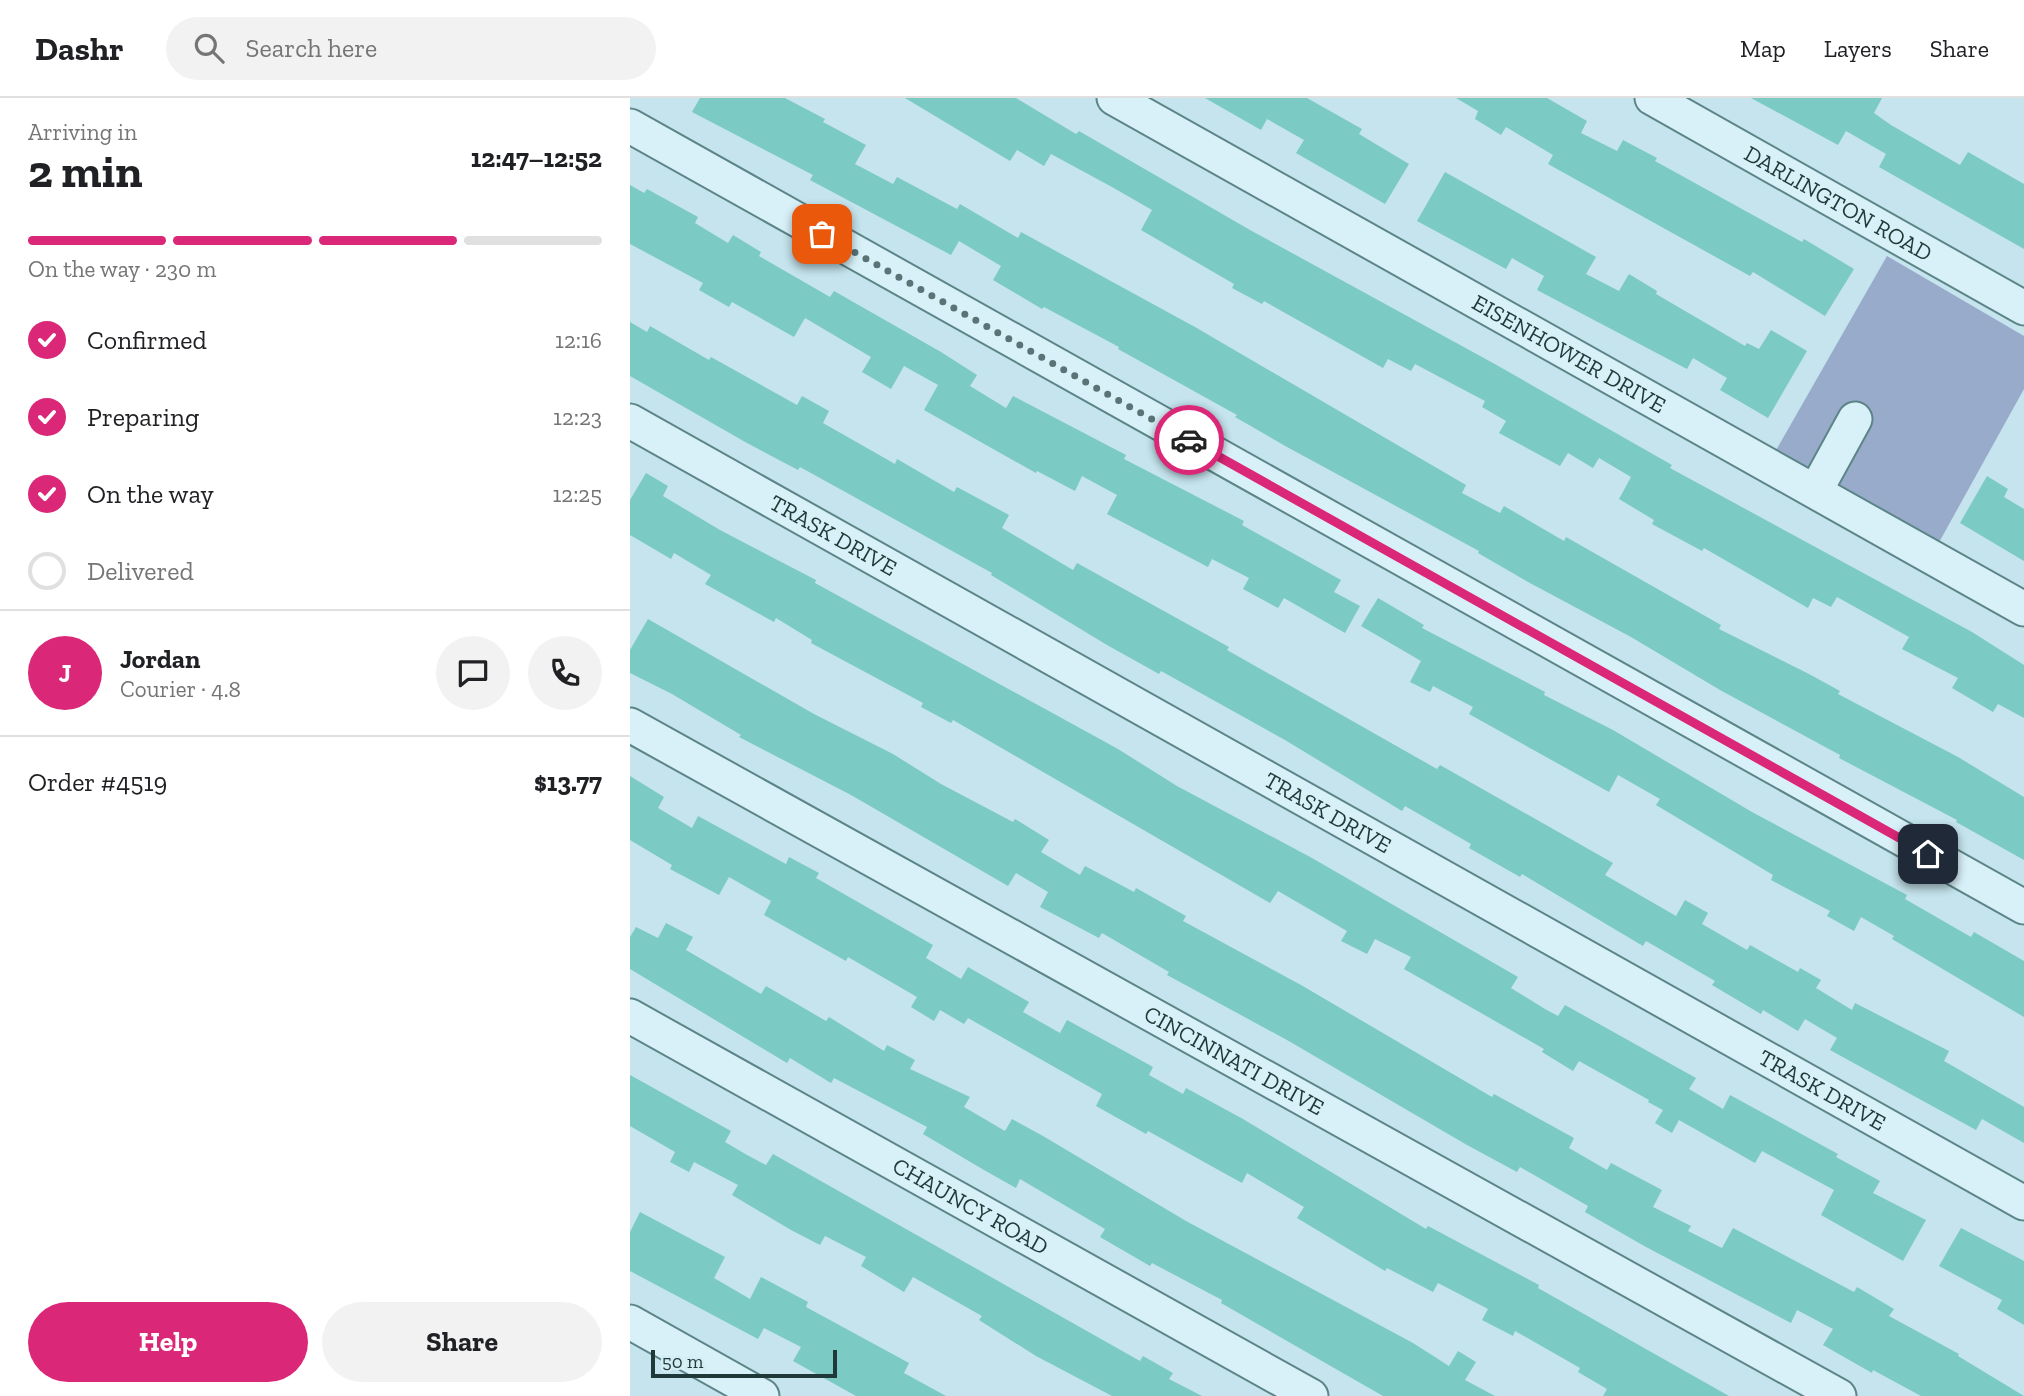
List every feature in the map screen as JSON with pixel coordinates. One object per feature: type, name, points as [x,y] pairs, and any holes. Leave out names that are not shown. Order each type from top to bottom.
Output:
[{"type":"street","name":"EISENHOWER DRIVE","points":[[1114,98],[2024,609]]},
{"type":"street","name":"DARLINGTON ROAD","points":[[1652,98],[2024,308]]},
{"type":"street","points":[[630,126],[2024,908]]},
{"type":"street","points":[[1816,490],[1855,419]]},
{"type":"street","name":"TRASK DRIVE","points":[[630,421],[2024,1203]]},
{"type":"street","name":"CINCINNATI DRIVE","points":[[630,725],[1839,1396]]},
{"type":"street","name":"CHAUNCY ROAD","points":[[630,1016],[1311,1396]]},
{"type":"street","points":[[630,1322],[762,1396]]},
{"type":"shaded area","points":[[1887,256],[2024,336],[2024,389],[1937,546],[1775,452]]},
{"type":"building","points":[[700,98],[785,98],[866,145],[855,164],[893,184],[897,177],[957,209],[960,204],[1018,238],[1021,232],[1195,327],[1466,485],[1462,493],[1500,513],[1504,506],[1564,541],[1566,537],[1721,625],[1719,629],[1809,674],[1840,691],[1838,694],[1958,757],[2024,797],[2024,860],[1956,822],[1957,820],[1839,758],[1840,755],[1720,690],[1631,637],[1528,582],[1478,553],[1479,551],[1287,447],[1235,417],[1237,415],[1118,349],[1119,347],[1044,307],[1042,309],[993,280],[1001,266],[959,241],[951,255],[810,180],[813,175],[692,112]]},
{"type":"building","points":[[905,98],[1016,98],[1076,134],[1079,131],[1250,230],[1672,465],[1670,468],[1972,632],[2024,665],[2024,718],[1998,704],[1993,712],[1952,688],[1958,678],[1902,649],[1909,637],[1837,597],[1831,607],[1813,598],[1808,608],[1704,548],[1702,551],[1652,524],[1654,520],[1619,499],[1631,477],[1599,458],[1593,468],[1568,453],[1560,466],[1499,433],[1506,421],[1482,407],[1485,401],[1415,364],[1411,371],[1388,359],[1383,368],[1264,301],[1262,304],[1232,288],[1234,284],[1141,230],[1152,210],[1112,187],[1051,154],[1044,166],[1017,150],[1010,161]]},
{"type":"building","points":[[1205,98],[1307,98],[1362,129],[1359,134],[1409,164],[1385,204],[1296,153],[1304,140],[1267,119],[1261,130]]},
{"type":"building","points":[[1456,98],[1547,98],[1587,121],[1581,133],[1617,151],[1623,140],[1657,158],[1655,161],[1802,242],[1804,239],[1854,269],[1825,316],[1753,272],[1750,276],[1548,164],[1553,155],[1506,127],[1501,135],[1475,119],[1478,111]]},
{"type":"building","points":[[1751,98],[1882,98],[1874,113],[1891,125],[1960,165],[1968,152],[2024,184],[2024,249],[1879,167],[1886,154],[1846,131],[1838,145]]},
{"type":"building","points":[[1445,172],[1596,257],[1586,274],[1619,291],[1629,274],[1657,291],[1656,294],[1745,346],[1747,343],[1759,349],[1771,330],[1807,351],[1768,418],[1720,390],[1727,378],[1693,358],[1687,369],[1537,290],[1544,276],[1512,258],[1506,269],[1417,221]]},
{"type":"building","points":[[630,185],[644,193],[647,189],[698,217],[695,223],[728,243],[733,235],[761,252],[759,256],[830,297],[834,291],[941,352],[977,375],[970,386],[1006,408],[1013,396],[1126,455],[1124,459],[1244,521],[1242,525],[1341,580],[1334,592],[1360,606],[1345,633],[1284,598],[1278,608],[1243,589],[1249,578],[1212,559],[1208,567],[1107,514],[1117,495],[1082,476],[1075,491],[1037,471],[1036,473],[924,410],[938,385],[904,366],[891,389],[862,372],[871,357],[805,318],[794,337],[732,302],[729,307],[699,290],[703,283],[630,244]]},
{"type":"building","points":[[630,322],[647,332],[650,326],[797,405],[802,396],[829,411],[823,423],[895,464],[897,459],[954,492],[957,487],[1009,515],[1002,528],[1073,570],[1077,563],[1229,647],[1227,650],[1437,769],[1440,765],[1613,863],[1605,875],[1676,916],[1685,900],[1708,913],[1702,924],[1747,950],[1750,945],[1798,972],[1800,968],[1821,980],[1816,988],[1852,1010],[1855,1003],[1949,1051],[1944,1061],[2024,1107],[2024,1143],[1982,1119],[1976,1130],[1830,1050],[1837,1038],[1805,1019],[1798,1031],[1763,1010],[1761,1014],[1712,985],[1715,981],[1646,941],[1643,946],[1522,874],[1520,877],[1469,848],[1471,844],[1405,806],[1402,811],[1285,740],[1161,671],[1159,674],[1107,645],[991,575],[992,573],[800,467],[798,470],[747,443],[630,376]]},
{"type":"building","points":[[646,473],[668,486],[663,496],[720,530],[816,580],[815,583],[1118,749],[1177,786],[1312,858],[1518,977],[1511,988],[1545,1009],[1558,1016],[1565,1005],[1696,1078],[1689,1089],[1723,1109],[1730,1095],[1838,1154],[1836,1157],[1880,1181],[1873,1193],[1926,1220],[1903,1261],[1821,1215],[1834,1190],[1762,1151],[1755,1163],[1679,1120],[1672,1133],[1655,1123],[1663,1110],[1648,1102],[1649,1100],[1579,1061],[1573,1071],[1542,1052],[1544,1049],[1404,969],[1411,957],[1375,939],[1367,954],[1341,941],[1347,931],[1278,891],[1270,903],[953,720],[951,723],[921,707],[923,703],[811,643],[812,640],[776,618],[774,622],[705,584],[711,575],[674,553],[671,559],[630,535],[630,500]]},
{"type":"building","points":[[1987,476],[2008,489],[2004,497],[2024,509],[2024,561],[1960,523]]},
{"type":"building","points":[[1378,598],[1424,625],[1422,628],[1545,692],[1544,695],[1613,730],[1752,812],[1907,895],[1905,899],[1971,937],[1974,932],[2024,961],[2024,1017],[1892,939],[1894,936],[1861,917],[1854,931],[1827,916],[1830,911],[1771,880],[1773,875],[1656,805],[1660,799],[1618,775],[1609,792],[1469,714],[1473,707],[1433,686],[1430,692],[1410,682],[1421,661],[1361,626]]},
{"type":"building","points":[[648,619],[814,714],[893,754],[941,784],[1013,822],[1015,819],[1049,840],[1041,852],[1080,875],[1085,866],[1134,892],[1136,888],[1186,916],[1183,921],[1301,985],[1492,1097],[1494,1094],[1574,1138],[1569,1148],[1607,1170],[1611,1163],[1662,1190],[1653,1207],[1691,1226],[1688,1231],[1722,1248],[1733,1228],[1854,1292],[1857,1287],[1894,1309],[1889,1316],[1959,1354],[1958,1356],[2024,1396],[1921,1396],[1873,1370],[1872,1373],[1823,1345],[1833,1329],[1797,1310],[1791,1323],[1646,1247],[1585,1212],[1588,1206],[1520,1167],[1517,1172],[1467,1145],[1287,1040],[1167,975],[1169,972],[1102,933],[1099,938],[1040,907],[1048,892],[1016,873],[1008,886],[851,795],[739,737],[741,735],[672,694],[630,673],[630,650]]},
{"type":"building","points":[[630,776],[664,797],[658,808],[692,828],[698,816],[786,864],[789,857],[819,873],[816,878],[933,945],[926,958],[961,979],[968,967],[1029,1002],[1023,1012],[1060,1033],[1067,1020],[1126,1052],[1153,1067],[1149,1075],[1183,1094],[1186,1088],[1243,1119],[1426,1229],[1428,1226],[1539,1285],[1538,1288],[1729,1396],[1603,1396],[1607,1389],[1578,1372],[1580,1368],[1515,1331],[1513,1336],[1482,1320],[1488,1309],[1438,1283],[1433,1292],[1387,1268],[1385,1271],[1297,1218],[1304,1207],[1247,1173],[1242,1183],[1148,1131],[1146,1134],[1096,1106],[1102,1094],[968,1018],[964,1024],[940,1010],[934,1021],[911,1007],[917,997],[848,957],[846,961],[764,915],[771,901],[729,877],[719,895],[670,869],[672,865],[630,840]]},
{"type":"building","points":[[666,923],[693,937],[686,950],[761,994],[766,986],[826,1021],[829,1017],[884,1051],[887,1045],[915,1060],[910,1069],[970,1097],[964,1107],[1005,1131],[1012,1119],[1186,1221],[1413,1343],[1449,1366],[1458,1351],[1476,1362],[1465,1380],[1495,1396],[1383,1396],[1221,1303],[1222,1300],[1152,1263],[1150,1266],[1100,1237],[1105,1229],[1020,1179],[1016,1188],[984,1170],[923,1134],[927,1127],[834,1078],[831,1083],[790,1058],[787,1063],[630,969],[630,937],[636,927],[658,938]]},
{"type":"building","points":[[630,1075],[731,1131],[725,1142],[747,1155],[766,1165],[773,1154],[1140,1361],[1143,1356],[1173,1373],[1169,1379],[1202,1396],[1112,1396],[1036,1356],[979,1320],[982,1316],[913,1277],[904,1292],[861,1266],[866,1257],[825,1236],[820,1245],[791,1230],[732,1195],[738,1185],[694,1162],[689,1172],[670,1162],[675,1152],[630,1126]]},
{"type":"building","points":[[640,1212],[725,1257],[714,1278],[750,1299],[761,1277],[808,1302],[806,1307],[909,1363],[904,1373],[946,1396],[856,1396],[793,1361],[801,1347],[764,1328],[758,1339],[630,1271],[630,1232]]},
{"type":"building","points":[[1961,1228],[2024,1261],[2024,1325],[1997,1309],[2002,1300],[1939,1266]]},
{"type":"way so far","points":[[822,234],[1189,440]]},
{"type":"route","points":[[1189,440],[1928,854]]}]
